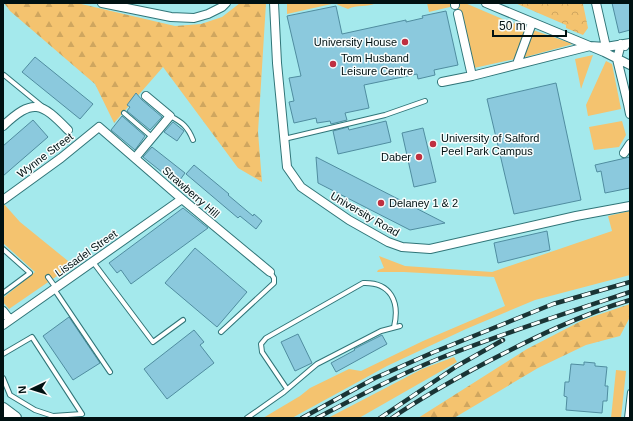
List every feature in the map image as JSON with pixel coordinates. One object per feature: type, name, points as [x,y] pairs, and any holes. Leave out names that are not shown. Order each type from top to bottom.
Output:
[{"type":"main road","points":[[3,409],[15,418]]},
{"type":"street","points":[[102,3],[171,17],[194,18],[208,14],[222,7],[226,3]]},
{"type":"street","name":"University Road","points":[[274,3],[287,167],[301,187],[349,220],[388,242],[402,247],[430,249],[576,216],[630,206]]},
{"type":"street","points":[[486,3],[590,46],[630,65]]},
{"type":"street","points":[[596,3],[606,47]]},
{"type":"street","points":[[458,14],[472,76]]},
{"type":"street","points":[[516,64],[532,23]]},
{"type":"street","points":[[442,82],[472,76],[590,46],[606,47],[630,43]]},
{"type":"street","points":[[621,44],[630,48]]},
{"type":"street","points":[[621,44],[617,58],[629,104],[630,114]]},
{"type":"street","points":[[135,158],[170,116],[146,96]]},
{"type":"street","points":[[3,126],[22,110],[38,107],[46,109],[52,113],[68,130]]},
{"type":"street","name":"Strawberry Hill","points":[[99,127],[182,199],[270,272]]},
{"type":"street","name":"Wynne Street","points":[[3,200],[61,158],[99,127]]},
{"type":"street","points":[[624,153],[630,144]]},
{"type":"street","name":"Lissadel Street","points":[[3,325],[182,199]]},
{"type":"street","points":[[3,311],[10,320]]},
{"type":"lane","points":[[4,75],[46,109]]},
{"type":"lane","points":[[284,139],[385,115],[425,101]]},
{"type":"lane","points":[[124,114],[152,137]]},
{"type":"lane","points":[[170,116],[184,123],[193,140]]},
{"type":"lane","points":[[3,249],[30,273],[3,293]]},
{"type":"lane","points":[[93,262],[153,342],[183,320]]},
{"type":"lane","points":[[221,332],[274,283],[274,278],[270,272]]},
{"type":"lane","points":[[48,277],[110,372]]},
{"type":"lane","points":[[287,389],[262,352],[261,344],[266,338],[363,283],[377,284],[387,290],[393,297],[396,303],[394,327]]},
{"type":"lane","points":[[247,418],[287,389],[317,364],[381,331],[400,326]]},
{"type":"lane","points":[[3,354],[32,337],[82,414],[53,416],[35,410],[10,395],[3,378]]},
{"type":"lane","points":[[627,418],[630,392]]},
{"type":"green space","points":[[4,3],[77,3],[175,26],[201,24],[222,17],[240,3],[266,3],[258,132],[262,182],[238,168],[163,67],[114,123],[95,84],[10,11]]},
{"type":"green space","points":[[287,3],[336,3],[287,14]]},
{"type":"green space","points":[[336,3],[376,3],[348,9]]},
{"type":"green space","points":[[427,3],[453,3],[454,6],[429,12]]},
{"type":"green space","points":[[457,3],[465,3],[514,24],[515,22],[527,27],[515,59],[474,68]]},
{"type":"green space","points":[[515,3],[588,3],[583,4],[588,28],[583,35],[566,28],[566,25]]},
{"type":"green space","points":[[533,30],[573,44],[522,58]]},
{"type":"green space","points":[[593,55],[581,89],[575,59]]},
{"type":"green space","points":[[606,61],[612,64],[621,109],[588,116],[586,105]]},
{"type":"green space","points":[[622,121],[626,135],[619,147],[594,150],[589,127]]},
{"type":"green space","points":[[4,204],[20,222],[73,265],[9,309],[3,302],[3,298],[35,272],[3,243]]},
{"type":"green space","points":[[630,211],[630,275],[535,300],[466,329],[387,366],[292,418],[263,418],[300,396],[310,388],[349,369],[361,371],[423,341],[505,306],[494,277],[377,272],[378,270],[384,268],[379,256],[405,266],[492,272],[612,231],[608,216]]},
{"type":"green space","points":[[630,304],[630,317],[620,336],[586,345],[538,368],[454,418],[418,418],[527,349],[583,320]]},
{"type":"green space","points":[[454,357],[457,362],[359,418],[328,418],[422,369]]},
{"type":"green space","points":[[616,370],[626,371],[621,418],[611,418]]},
{"type":"building","points":[[612,3],[630,3],[630,30],[619,33]]},
{"type":"building","points":[[336,6],[342,34],[406,20],[406,22],[423,18],[422,16],[446,11],[458,65],[434,70],[435,75],[418,79],[417,74],[364,85],[369,108],[345,113],[347,120],[331,124],[330,121],[317,123],[316,118],[294,123],[289,102],[294,101],[289,78],[301,76],[287,16]]},
{"type":"building","points":[[35,57],[93,104],[80,119],[22,72]]},
{"type":"building","points":[[556,83],[581,200],[514,214],[487,99]]},
{"type":"building","points":[[136,93],[162,117],[150,130],[127,111],[130,107],[127,105]]},
{"type":"building","points":[[122,116],[145,136],[135,150],[111,130]]},
{"type":"building","points":[[33,120],[48,137],[3,176],[3,146]]},
{"type":"building","points":[[386,121],[391,142],[338,154],[333,131],[348,127],[349,130]]},
{"type":"building","points":[[173,122],[184,131],[177,141],[164,132]]},
{"type":"building","name":"Daber","points":[[423,128],[436,182],[414,187],[402,133]]},
{"type":"building","points":[[152,147],[185,173],[177,184],[143,157]]},
{"type":"building","name":"Delaney 1 & 2","points":[[316,157],[445,223],[410,230],[318,183]]},
{"type":"building","points":[[630,157],[630,188],[605,193],[601,171],[597,172],[595,165]]},
{"type":"building","points":[[194,165],[253,216],[254,214],[262,221],[256,229],[240,216],[238,218],[186,174]]},
{"type":"building","points":[[183,208],[208,228],[131,284],[121,270],[117,273],[109,263]]},
{"type":"building","points":[[547,231],[550,250],[498,263],[494,243]]},
{"type":"building","points":[[195,248],[247,292],[217,327],[165,283]]},
{"type":"building","points":[[69,317],[100,363],[73,380],[43,336]]},
{"type":"building","points":[[194,330],[204,342],[200,345],[214,363],[167,399],[144,369]]},
{"type":"building","points":[[298,334],[312,363],[295,371],[281,342]]},
{"type":"building","points":[[382,335],[387,344],[336,372],[331,363],[355,350],[354,349]]},
{"type":"building","points":[[584,362],[595,363],[595,366],[607,367],[605,386],[608,386],[607,401],[603,401],[602,413],[566,410],[567,397],[564,396],[565,382],[569,382],[571,364],[584,365]]},
{"type":"railway","points":[[302,418],[375,378],[434,352],[553,304],[630,282]]},
{"type":"railway","points":[[317,418],[392,380],[438,359],[510,332],[630,292]]},
{"type":"railway","points":[[392,418],[451,382],[522,344],[575,320],[630,300]]},
{"type":"railway","points":[[380,418],[457,366],[503,340]]},
{"type":"place","name":"University House","points":[[405,42]]},
{"type":"place","name":"Tom Husband Leisure Centre","points":[[333,64]]},
{"type":"place","name":"University of Salford Peel Park Campus","points":[[433,144]]},
{"type":"place","name":"Daber","points":[[419,157]]},
{"type":"place","name":"Delaney 1 & 2","points":[[381,203]]}]
